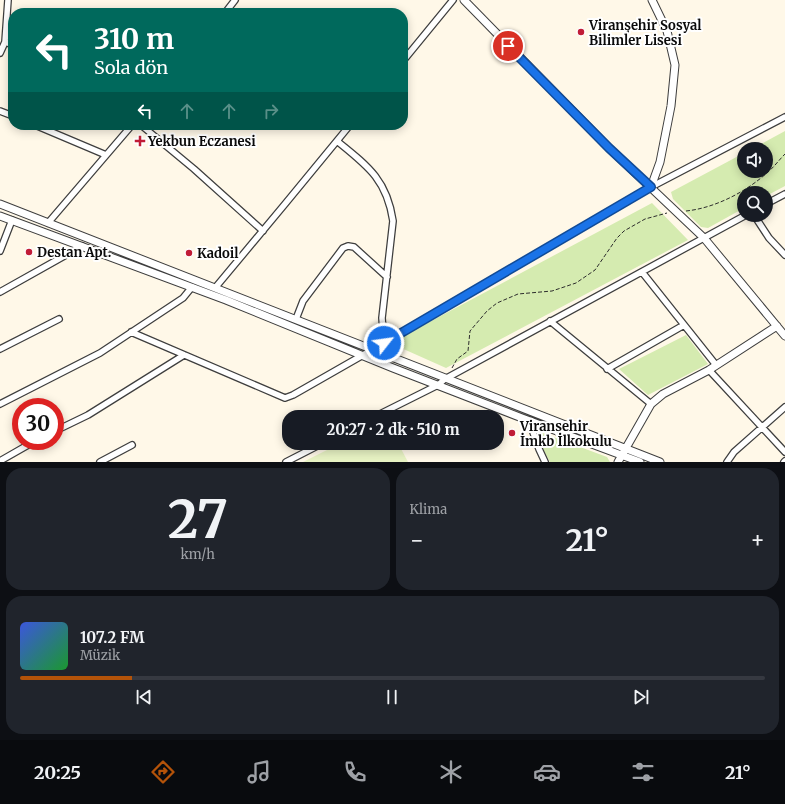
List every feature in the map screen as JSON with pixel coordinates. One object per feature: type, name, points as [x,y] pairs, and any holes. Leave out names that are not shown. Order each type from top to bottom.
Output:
[{"type":"street","points":[[0,53],[5,42],[8,0]]},
{"type":"street","points":[[228,8],[235,0]]},
{"type":"street","points":[[408,55],[453,0]]},
{"type":"street","points":[[464,0],[609,148],[704,238],[785,336]]},
{"type":"street","points":[[651,187],[660,162],[671,106],[675,65],[667,31],[652,0]]},
{"type":"street","points":[[131,332],[285,398],[293,395],[384,343],[651,187],[785,117]]},
{"type":"street","points":[[47,130],[106,155]]},
{"type":"street","points":[[48,223],[128,130]]},
{"type":"street","points":[[147,130],[194,169],[263,231]]},
{"type":"street","points":[[214,288],[346,130]]},
{"type":"street","points":[[337,142],[372,171],[386,193],[391,207],[393,221],[382,318],[384,343]]},
{"type":"street","points":[[773,200],[785,194]]},
{"type":"street","points":[[0,204],[373,349],[624,452],[640,462]]},
{"type":"street","points":[[0,216],[192,287],[529,421],[624,452],[660,462]]},
{"type":"street","points":[[0,251],[12,220]]},
{"type":"street","points":[[388,410],[438,385],[445,379],[737,220]]},
{"type":"street","points":[[759,222],[769,238],[784,251]]},
{"type":"street","points":[[0,292],[82,246]]},
{"type":"street","points":[[296,319],[303,301],[343,248],[348,246],[354,247],[387,278]]},
{"type":"street","points":[[642,272],[716,365]]},
{"type":"street","points":[[0,404],[100,353],[183,298],[192,287]]},
{"type":"street","points":[[0,349],[59,319]]},
{"type":"street","points":[[550,322],[651,404]]},
{"type":"street","points":[[607,369],[684,325]]},
{"type":"street","points":[[618,462],[651,404],[663,394],[709,370],[777,326]]},
{"type":"street","points":[[64,427],[88,415],[184,355]]},
{"type":"street","points":[[709,370],[785,452]]},
{"type":"street","points":[[727,462],[734,452],[785,407]]},
{"type":"street","points":[[529,421],[539,449],[546,462]]},
{"type":"street","points":[[100,462],[132,445]]},
{"type":"street","points":[[0,461],[20,450]]},
{"type":"street","points":[[286,462],[309,450]]},
{"type":"path","points":[[445,379],[457,359],[468,351],[470,331],[487,311],[497,303],[518,294],[552,291],[576,283],[595,270],[616,238],[624,231],[645,219],[657,215],[691,210],[710,205],[740,192],[768,172],[785,154]]},
{"type":"green space","points":[[785,131],[785,186],[773,192],[773,186],[737,186],[737,212],[708,228],[701,227],[673,199],[671,192],[737,157],[737,178],[773,178],[773,142],[765,142]]},
{"type":"green space","points":[[652,203],[688,240],[446,368],[390,343]]},
{"type":"green space","points":[[686,335],[708,364],[648,395],[619,369]]},
{"type":"green space","points":[[540,432],[607,457],[610,462],[550,462],[536,436]]},
{"type":"green space","points":[[327,450],[402,450],[408,462],[303,462]]},
{"type":"place","name":"Viranşehir Sosyal Bilimler Lisesi","points":[[581,32]]},
{"type":"place","name":"Yekbun Eczanesi","points":[[140,141]]},
{"type":"place","name":"Destan Apt.","points":[[29,252]]},
{"type":"place","name":"Kadoil","points":[[189,253]]},
{"type":"place","name":"Viranşehir İmkb İlkokulu","points":[[512,433]]},
{"type":"route","points":[[384,343],[651,187],[609,148],[508,46]]}]
